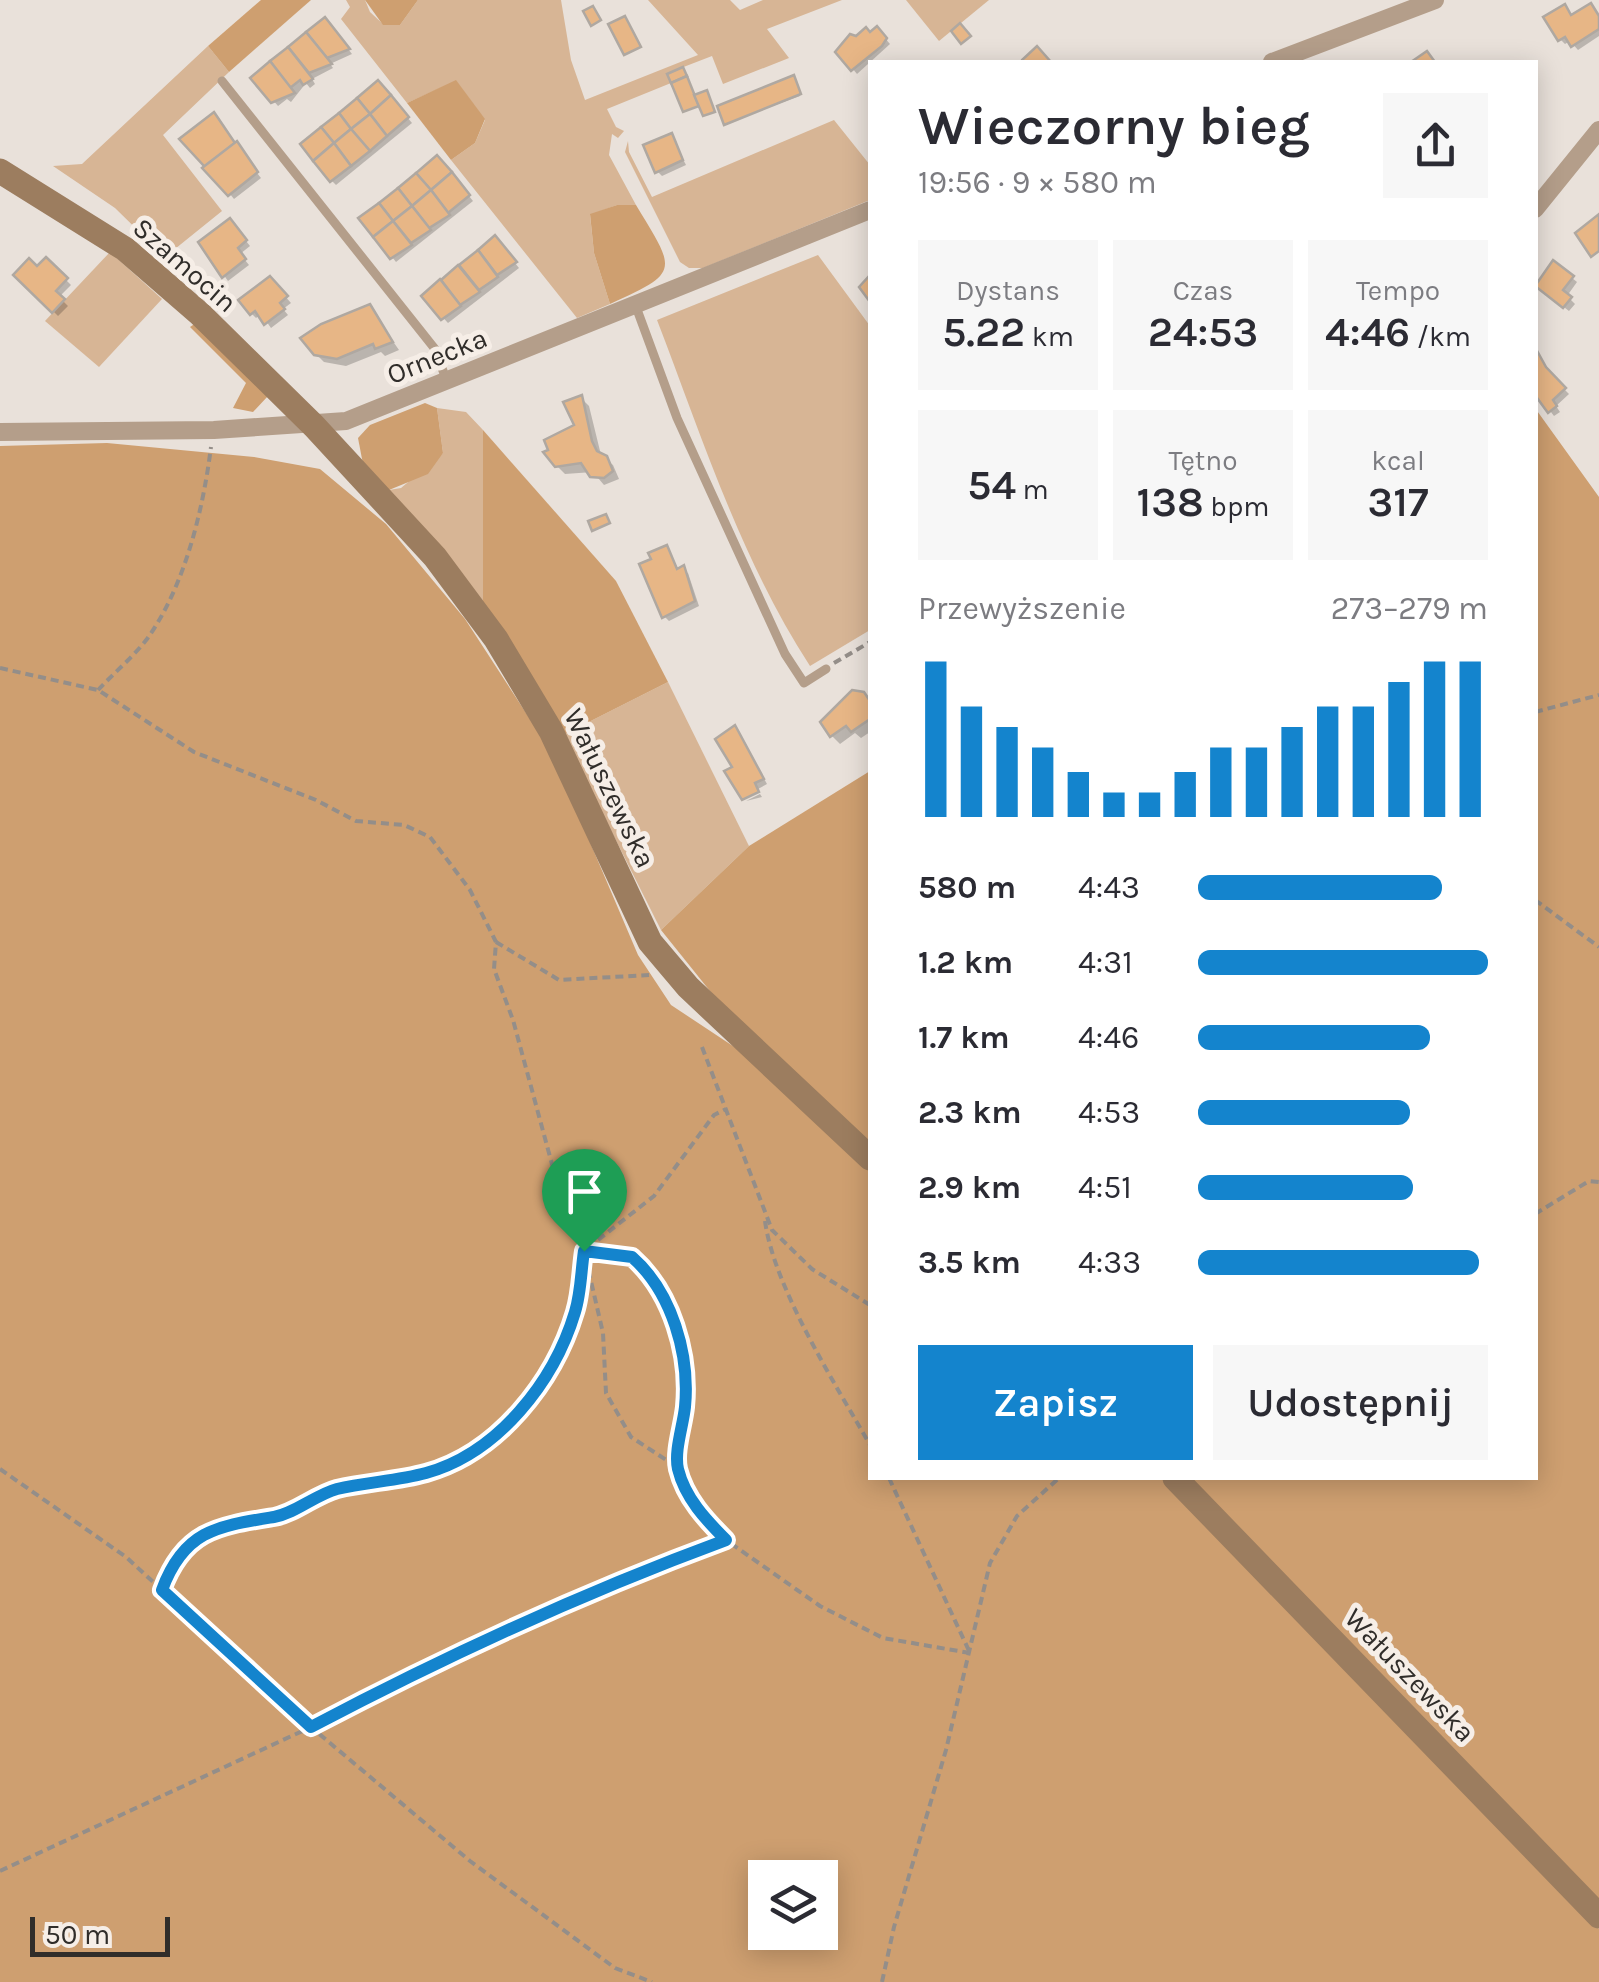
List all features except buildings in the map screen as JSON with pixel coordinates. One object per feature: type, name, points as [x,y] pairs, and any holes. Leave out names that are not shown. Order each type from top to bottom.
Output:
[{"type":"street","points":[[1277,60],[1436,0]]},
{"type":"street","points":[[1538,205],[1599,130]]},
{"type":"street","name":"Szamocin","points":[[0,171],[125,249],[200,314],[314,426]]},
{"type":"street","name":"Ornecka","points":[[0,432],[214,430],[346,421],[868,211]]},
{"type":"street","name":"Wałuszewska","points":[[314,426],[435,557],[496,639],[552,731],[660,956],[868,1156]]},
{"type":"street","name":"Wałuszewska","points":[[1177,1480],[1599,1916]]},
{"type":"lane","points":[[222,82],[435,349],[447,382]]},
{"type":"lane","points":[[635,304],[677,418],[785,654],[804,683],[826,668]]},
{"type":"path","points":[[98,690],[147,638],[174,586],[205,499],[214,430]]},
{"type":"path","points":[[826,668],[868,643]]},
{"type":"path","points":[[0,668],[98,690],[194,752],[356,820],[418,829],[430,836],[470,890],[496,942],[494,969],[513,1020],[566,1216],[584,1251],[603,1333],[606,1393],[631,1437],[677,1467],[695,1506],[726,1540],[820,1606],[883,1638],[970,1652]]},
{"type":"path","points":[[1538,711],[1599,695]]},
{"type":"path","points":[[1538,902],[1599,947]]},
{"type":"path","points":[[496,942],[559,980],[638,978],[663,970]]},
{"type":"path","points":[[702,1047],[764,1217],[774,1258],[824,1365],[868,1441]]},
{"type":"path","points":[[162,1590],[180,1555],[212,1528],[278,1517],[334,1490],[427,1473],[476,1452],[520,1412],[558,1353],[576,1310],[584,1251],[654,1196],[714,1115],[726,1109]]},
{"type":"path","points":[[1538,1212],[1590,1181],[1599,1182]]},
{"type":"path","points":[[764,1217],[812,1269],[868,1304]]},
{"type":"path","points":[[584,1251],[624,1254],[638,1262],[683,1342],[686,1404],[677,1467]]},
{"type":"path","points":[[0,1469],[126,1557],[311,1727],[470,1861],[615,1968],[652,1982]]},
{"type":"path","points":[[890,1480],[970,1652]]},
{"type":"path","points":[[882,1982],[990,1563],[1017,1516],[1058,1480]]},
{"type":"path","points":[[0,1871],[311,1727],[466,1646],[600,1587],[726,1540]]},
{"type":"shaded area","points":[[261,0],[311,0],[229,72],[208,46]]},
{"type":"shaded area","points":[[346,0],[365,0],[370,12],[384,25],[400,25],[418,0],[561,0],[571,60],[585,100],[698,55],[648,0],[730,0],[740,10],[763,0],[842,0],[767,29],[789,58],[723,84],[712,56],[668,73],[671,83],[607,109],[616,127],[624,131],[618,138],[612,134],[609,155],[636,205],[617,205],[590,215],[594,253],[610,304],[577,318],[451,160],[475,143],[485,120],[456,81],[407,103],[341,19],[350,7]]},
{"type":"shaded area","points":[[365,0],[418,0],[400,25],[383,25]]},
{"type":"shaded area","points":[[906,0],[989,0],[939,41]]},
{"type":"shaded area","points":[[208,46],[229,72],[163,135],[222,211],[165,257],[115,208],[53,166],[82,164]]},
{"type":"shaded area","points":[[456,80],[485,119],[475,143],[451,160],[407,103]]},
{"type":"shaded area","points":[[834,120],[868,162],[868,201],[703,268],[689,268],[680,262],[625,152],[628,141],[629,152],[652,197]]},
{"type":"shaded area","points":[[617,205],[636,205],[659,244],[665,267],[650,284],[610,304],[594,253],[590,214]]},
{"type":"shaded area","points":[[110,252],[162,299],[99,367],[45,321]]},
{"type":"shaded area","points":[[818,255],[868,323],[868,631],[810,666],[743,541],[657,320]]},
{"type":"shaded area","points":[[196,323],[268,396],[253,412],[233,408],[246,383],[190,327]]},
{"type":"shaded area","points":[[425,403],[437,408],[443,453],[428,474],[389,490],[363,464],[358,438],[370,425]]},
{"type":"shaded area","points":[[437,408],[466,412],[483,430],[483,603],[389,490],[401,488],[443,453]]},
{"type":"shaded area","points":[[1538,412],[1599,497],[1599,1902],[1191,1480],[1538,1480]]},
{"type":"shaded area","points":[[483,430],[616,581],[668,682],[563,735],[483,603]]},
{"type":"shaded area","points":[[107,443],[254,457],[320,469],[386,524],[465,619],[552,753],[638,955],[671,1005],[748,1056],[868,1170],[868,1480],[1163,1480],[1376,1692],[1599,1929],[1599,1982],[0,1982],[0,446]]},
{"type":"shaded area","points":[[668,682],[749,846],[661,930],[563,735]]},
{"type":"shaded area","points":[[868,772],[868,1142],[726,1011],[661,930],[749,846]]},
{"type":"route","points":[[584,1251],[624,1254],[638,1262],[678,1330],[684,1350],[686,1404],[677,1467],[695,1506],[726,1540],[600,1587],[466,1646],[311,1727],[162,1590],[169,1570],[193,1541],[212,1528],[278,1517],[334,1490],[427,1473],[476,1452],[520,1412],[558,1353],[576,1310],[584,1251]]}]
